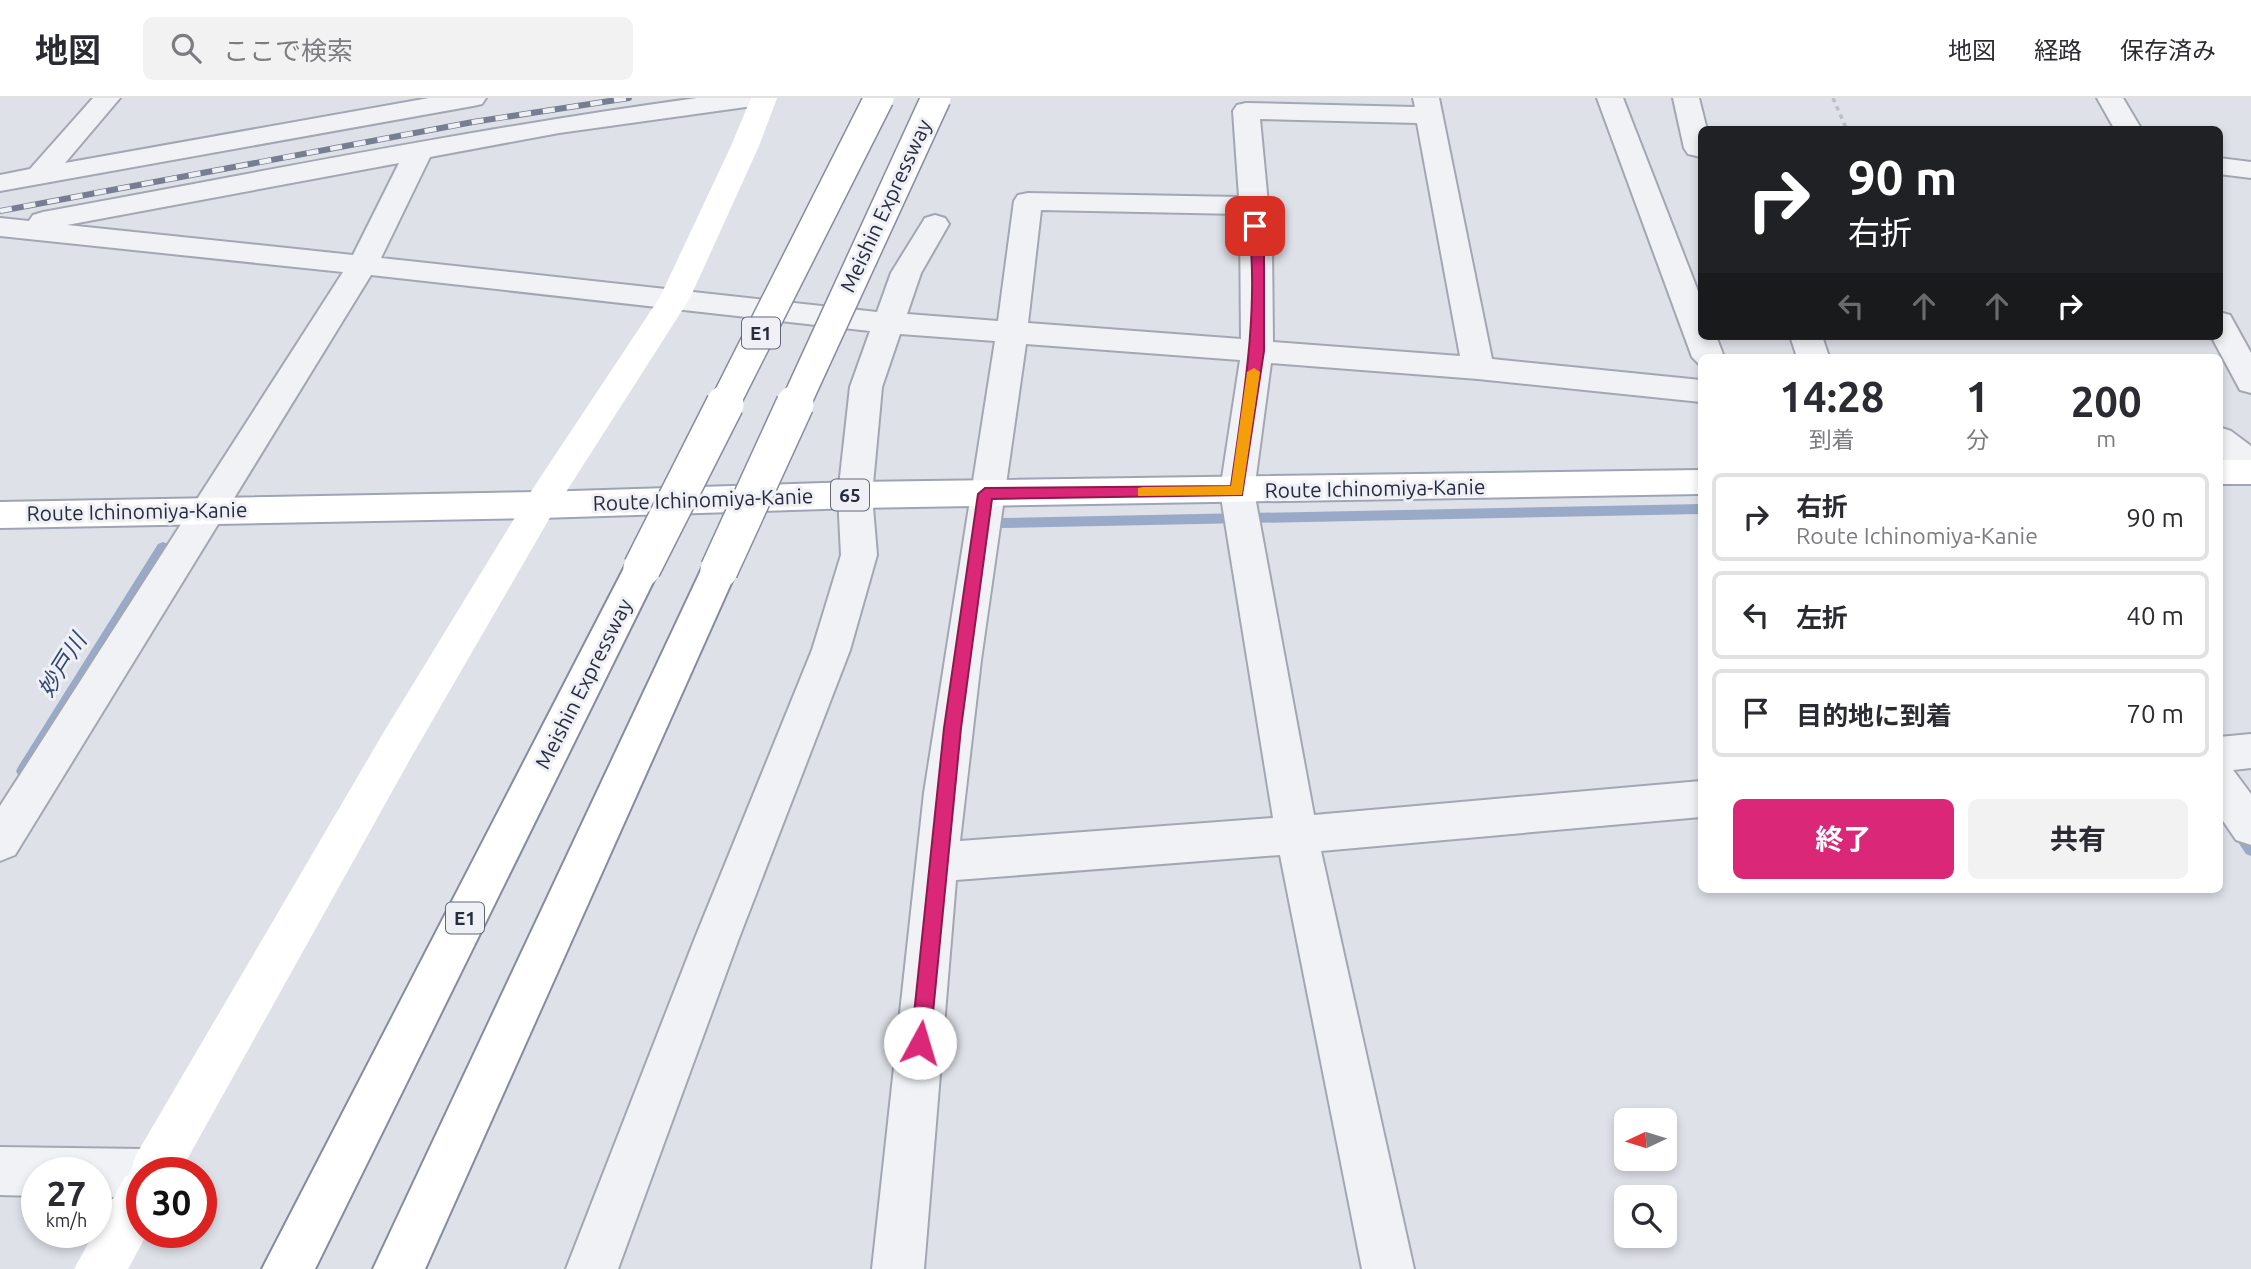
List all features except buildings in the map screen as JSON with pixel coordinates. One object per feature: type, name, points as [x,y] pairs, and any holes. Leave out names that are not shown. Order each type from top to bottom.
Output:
[{"type":"main road","points":[[162,1157],[399,743],[540,505],[675,298],[745,146],[764,98]]},
{"type":"main road","name":"Meishin Expressway","points":[[288,1269],[879,98]]},
{"type":"main road","name":"Meishin Expressway","points":[[399,1269],[936,98]]},
{"type":"main road","points":[[2223,472],[2251,472]]},
{"type":"main road","name":"Route Ichinomiya-Kanie","points":[[0,515],[985,494],[1240,510],[1698,482]]},
{"type":"main road","points":[[100,1269],[126,1223]]},
{"type":"street","points":[[39,176],[107,98]]},
{"type":"street","points":[[0,183],[473,98]]},
{"type":"street","points":[[3,228],[420,149],[559,125],[753,98]]},
{"type":"street","points":[[1610,98],[1698,331]]},
{"type":"street","points":[[1686,98],[1698,148]]},
{"type":"street","points":[[2109,98],[2126,126]]},
{"type":"street","points":[[1388,1269],[1297,835],[1240,510],[1257,351],[1258,246],[1246,111],[1428,106],[1478,368]]},
{"type":"street","points":[[0,842],[362,266],[420,149]]},
{"type":"street","points":[[2223,166],[2251,170]]},
{"type":"street","points":[[898,1269],[953,728],[985,494],[1014,332],[1028,201],[1253,206]]},
{"type":"street","points":[[592,1269],[717,938],[831,650],[859,555],[855,495],[866,387],[906,273],[935,224]]},
{"type":"street","points":[[3,228],[889,323],[1478,368],[1698,391]]},
{"type":"street","points":[[2223,330],[2251,382]]},
{"type":"street","points":[[2223,443],[2232,451],[2251,459]]},
{"type":"street","points":[[2223,754],[2251,751]]},
{"type":"street","points":[[2223,788],[2251,827]]},
{"type":"street","points":[[939,862],[1297,835],[1698,799]]},
{"type":"street","points":[[0,1171],[21,1171]]},
{"type":"path","points":[[1833,98],[1845,126]]},
{"type":"waterway","points":[[1002,523],[1698,509]]},
{"type":"waterway","name":"妙戸川","points":[[23,771],[163,547]]},
{"type":"waterway","points":[[2223,807],[2251,849]]},
{"type":"railway","points":[[0,211],[473,122],[629,98]]},
{"type":"slow traffic","points":[[1143,492],[1237,491],[1254,372]]},
{"type":"route","points":[[920,1043],[953,728],[985,494],[1237,491],[1257,351],[1258,246],[1255,226]]}]
